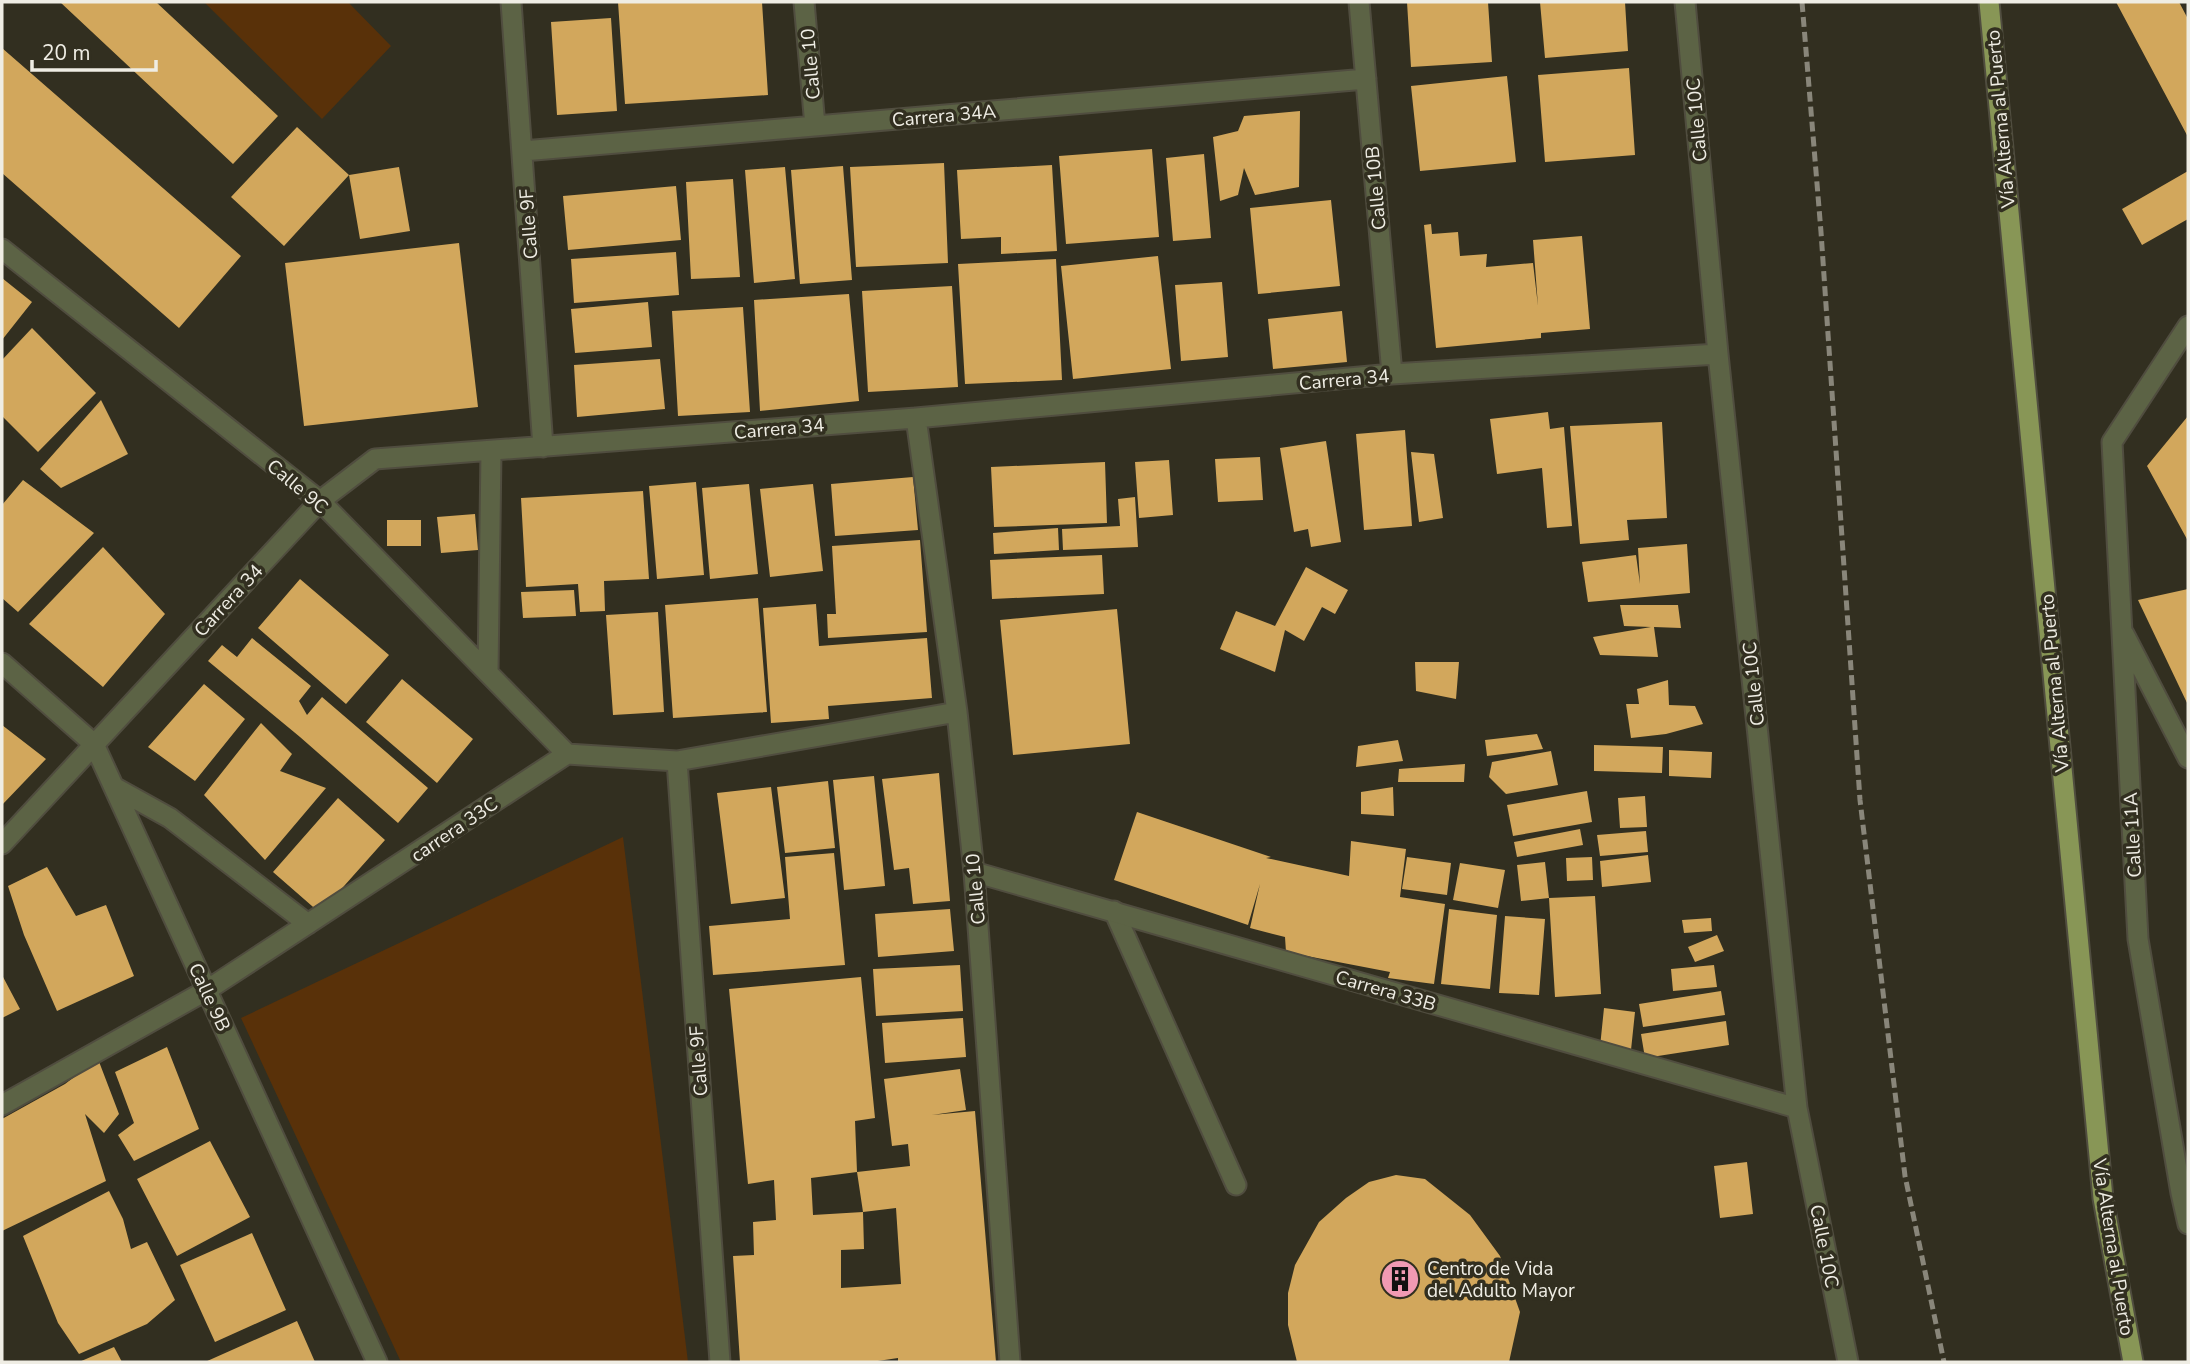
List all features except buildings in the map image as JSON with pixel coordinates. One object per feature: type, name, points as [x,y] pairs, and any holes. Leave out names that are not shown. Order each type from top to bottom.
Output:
[{"type":"main road","name":"Vía Alterna al Puerto","points":[[1989,2],[2103,1198],[2133,1362]]},
{"type":"street","name":"Calle 9F","points":[[511,2],[543,447]]},
{"type":"street","name":"Calle 10","points":[[804,2],[815,126]]},
{"type":"street","name":"Calle 10B","points":[[1359,2],[1392,374]]},
{"type":"street","name":"Calle 10C","points":[[1685,2],[1718,355],[1797,1108],[1849,1362]]},
{"type":"street","name":"Carrera 34A","points":[[523,151],[1366,79]]},
{"type":"street","name":"Calle 9C","points":[[2,249],[320,501],[567,754]]},
{"type":"street","name":"Calle 11A","points":[[2188,327],[2112,442],[2138,939],[2188,1224]]},
{"type":"street","name":"Carrera 34","points":[[2,844],[320,501],[374,460],[916,418],[1392,374],[1718,355]]},
{"type":"street","name":"Calle 10","points":[[916,418],[957,712],[974,872],[1010,1362]]},
{"type":"street","points":[[488,673],[492,451]]},
{"type":"street","points":[[2121,628],[2188,758]]},
{"type":"street","name":"Calle 9B","points":[[2,663],[94,744],[377,1362]]},
{"type":"street","points":[[567,754],[677,761],[957,712]]},
{"type":"street","name":"carrera 33C","points":[[2,1105],[207,990],[567,754]]},
{"type":"street","name":"Calle 9F","points":[[677,761],[720,1362]]},
{"type":"street","points":[[114,787],[170,818],[308,924]]},
{"type":"street","name":"Carrera 33B","points":[[974,872],[1797,1108]]},
{"type":"street","points":[[1114,911],[1236,1185]]},
{"type":"shaded area","points":[[204,2],[348,2],[391,46],[322,119]]},
{"type":"shaded area","points":[[623,837],[688,1362],[401,1362],[241,1018]]},
{"type":"railway","points":[[1802,2],[1821,232],[1860,800],[1905,1176],[1944,1362]]},
{"type":"place","name":"Centro de Vida del Adulto Mayor","points":[[1400,1279]]}]
